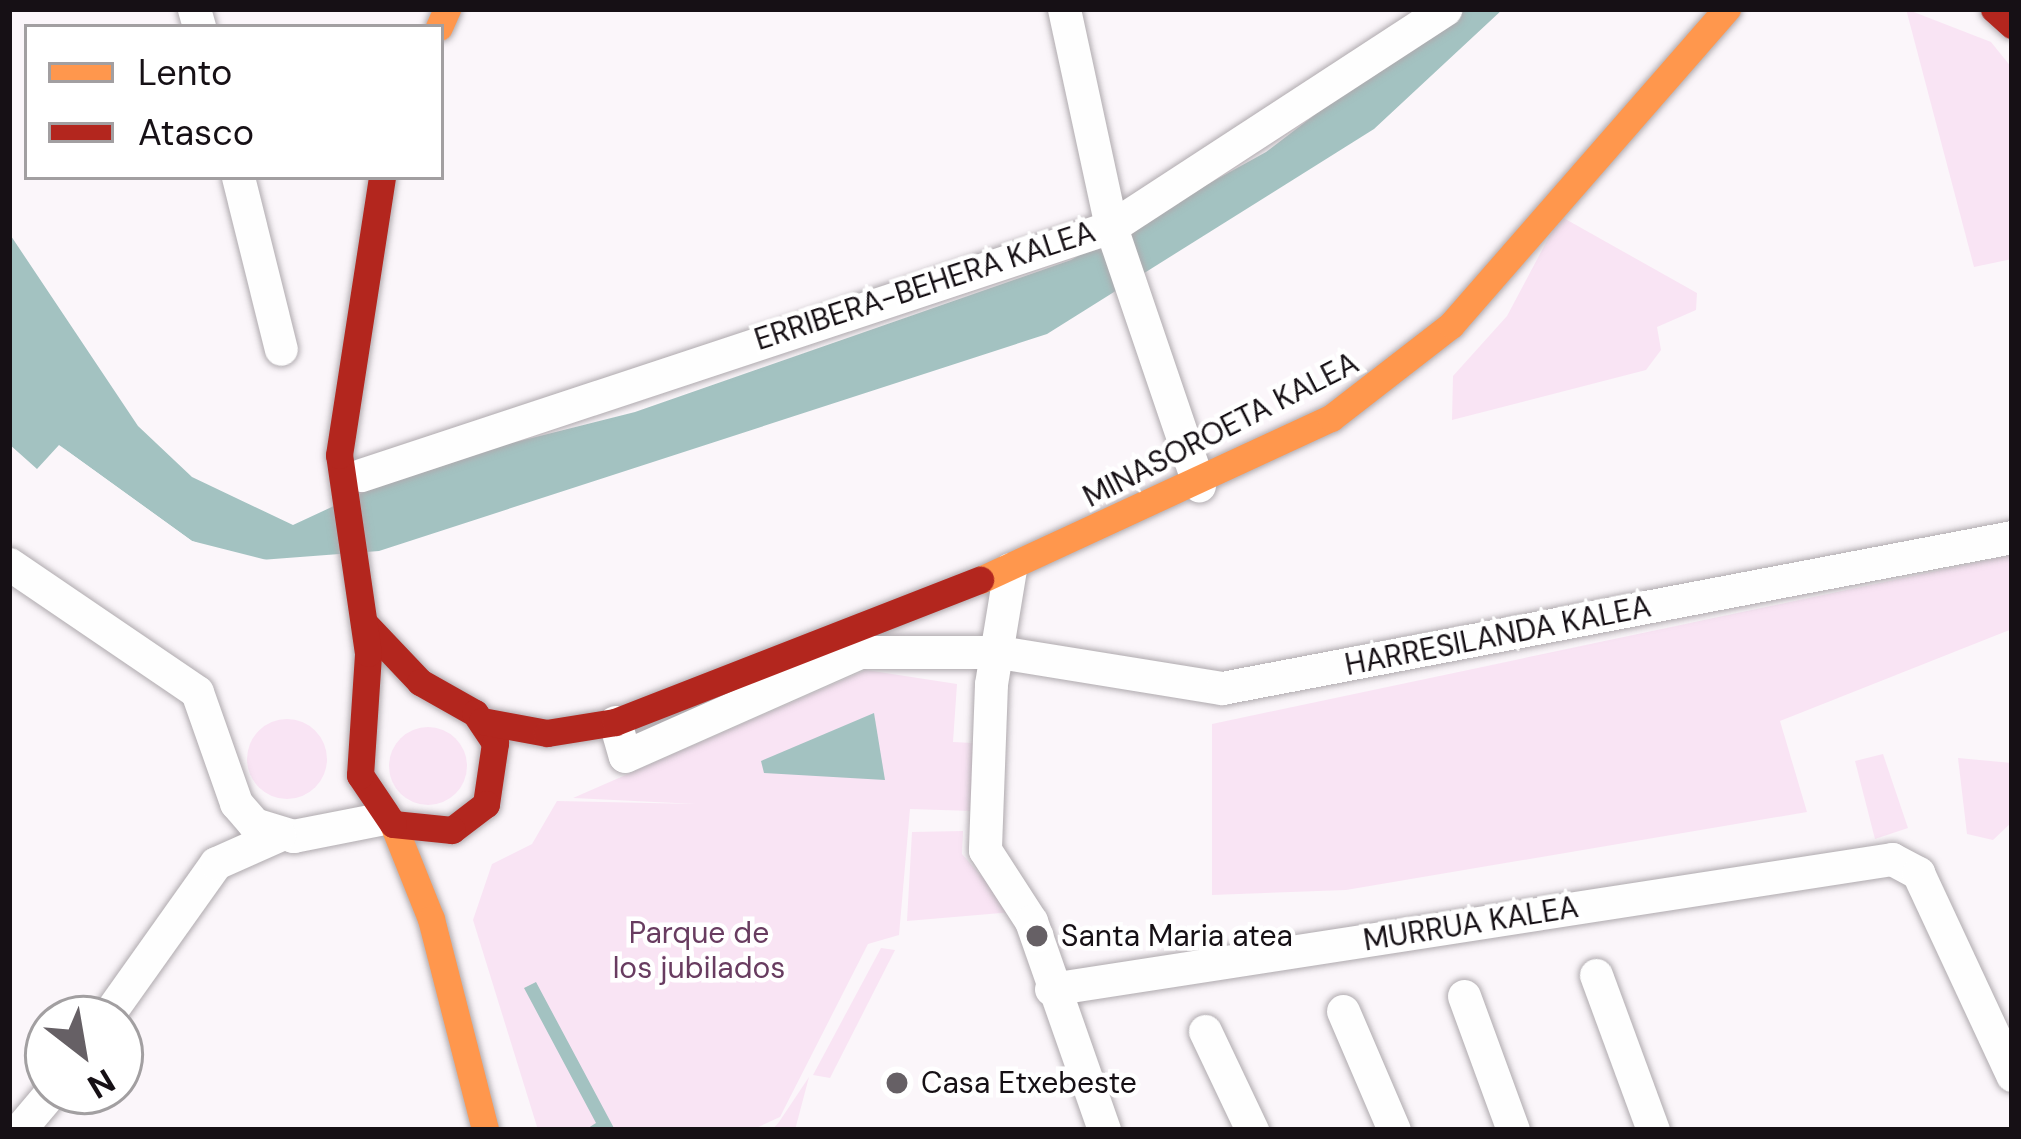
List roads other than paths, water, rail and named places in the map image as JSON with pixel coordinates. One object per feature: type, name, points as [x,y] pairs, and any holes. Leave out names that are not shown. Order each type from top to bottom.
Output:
[{"type":"street","points":[[1064,9],[1112,230],[1199,485]]},
{"type":"street","name":"ERRIBERA-BEHERA KALEA","points":[[350,465],[1112,230],[1445,9]]},
{"type":"street","name":"MINASOROETA KALEA","points":[[479,812],[538,766],[615,722],[1010,569],[1199,485],[1364,399],[1424,352],[1727,9]]},
{"type":"street","points":[[1994,9],[2012,25]]},
{"type":"street","points":[[239,180],[280,349]]},
{"type":"street","points":[[382,180],[350,465],[366,626],[366,736],[360,775],[389,821],[441,952],[480,1125]]},
{"type":"street","name":"HARRESILANDA KALEA","points":[[615,722],[625,756],[860,652],[999,652],[1222,688],[2004,538]]},
{"type":"street","points":[[9,564],[197,692],[236,803],[284,834],[389,821],[432,834],[479,812]]},
{"type":"street","points":[[1010,569],[999,652],[985,850],[1031,921],[1104,1130]]},
{"type":"street","points":[[366,626],[442,697],[482,721],[499,761],[447,886],[441,952]]},
{"type":"street","points":[[366,736],[389,707],[442,697]]},
{"type":"street","name":"MINASOROETA KALEA","points":[[482,721],[547,733],[615,722]]},
{"type":"street","points":[[122,995],[216,863],[284,834],[360,775]]},
{"type":"street","name":"MURRUA KALEA","points":[[1051,989],[1892,859],[1918,874],[2012,1076]]},
{"type":"street","points":[[1596,974],[1653,1130]]},
{"type":"street","points":[[1464,996],[1513,1130]]},
{"type":"street","points":[[1342,1011],[1394,1130]]},
{"type":"street","points":[[1205,1030],[1252,1130]]},
{"type":"water","points":[[1454,9],[1503,9],[1374,129],[1047,334],[379,551],[247,561],[192,541],[59,445],[37,469],[9,444],[9,233],[138,426],[192,477],[293,525],[420,466],[635,412],[1071,260],[1266,152]]},
{"type":"water","points":[[874,713],[885,780],[764,773],[761,761]]},
{"type":"water","points":[[536,982],[615,1130],[585,1130],[596,1123],[524,988]]},
{"type":"place","name":"Santa Maria atea","points":[[1037,936]]},
{"type":"place","name":"Casa Etxebeste","points":[[897,1083]]},
{"type":"park label","name":"Parque de los jubilados","points":[[699,950]]}]
